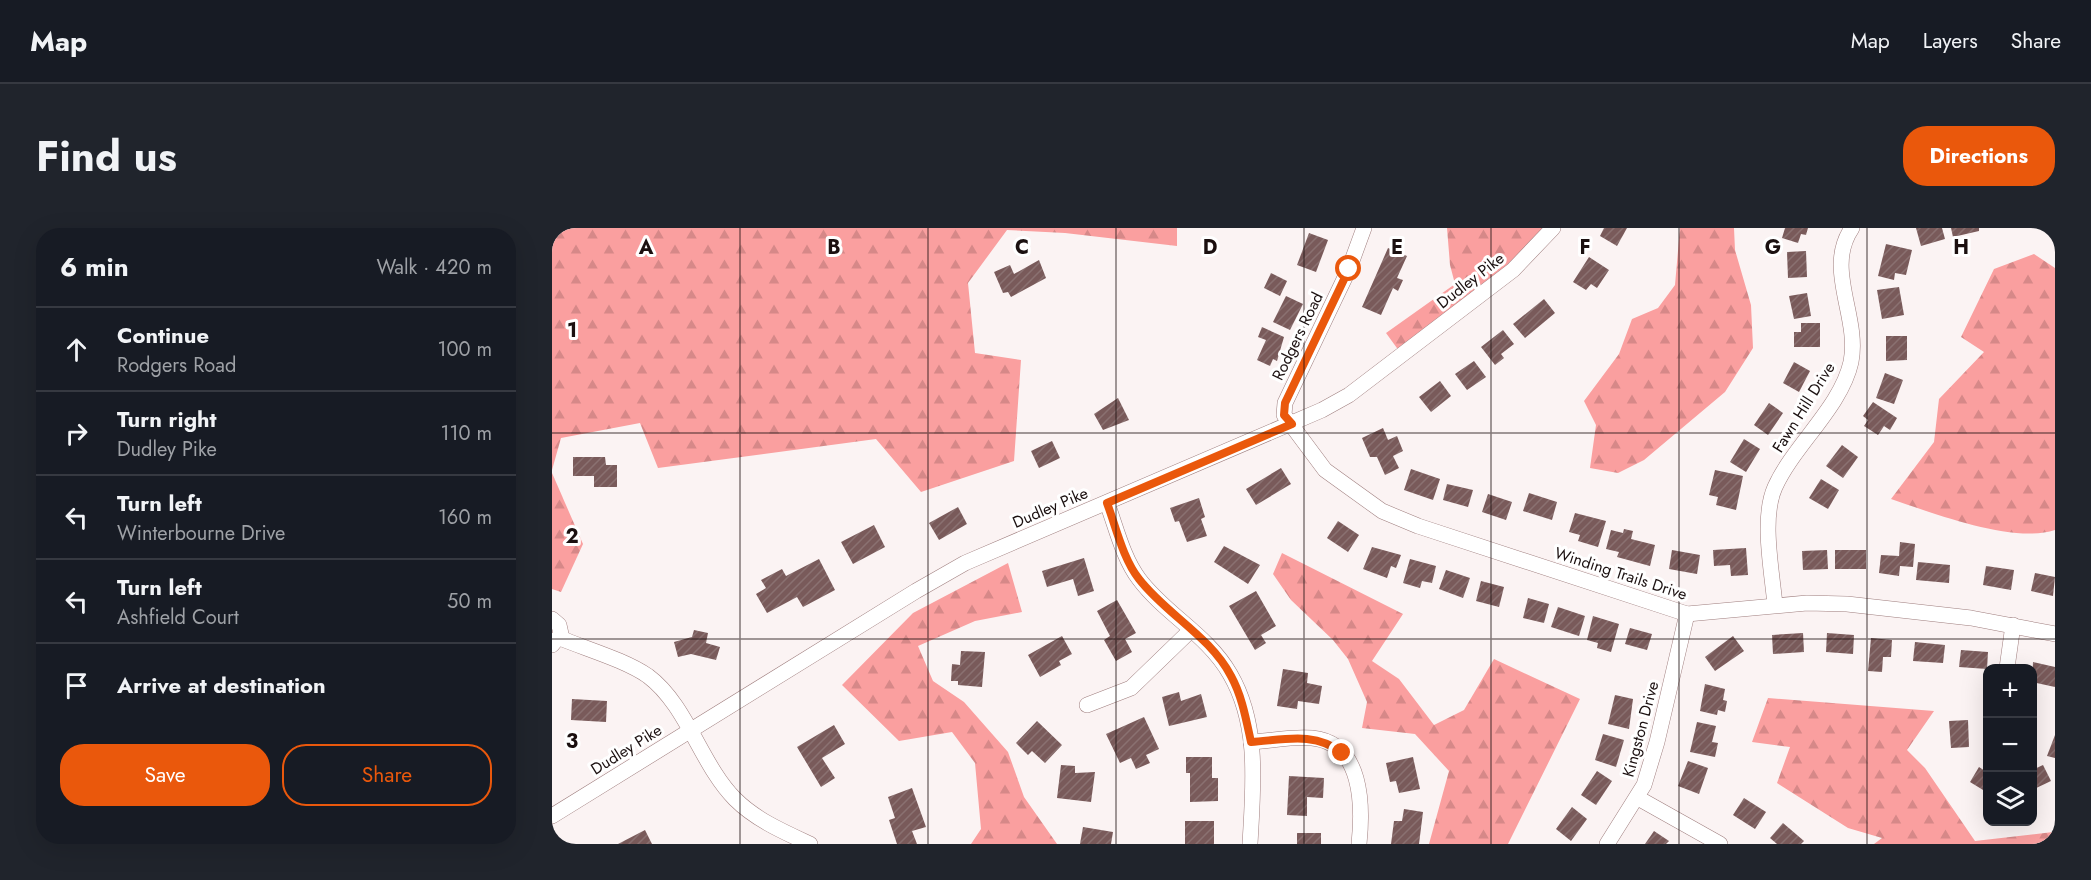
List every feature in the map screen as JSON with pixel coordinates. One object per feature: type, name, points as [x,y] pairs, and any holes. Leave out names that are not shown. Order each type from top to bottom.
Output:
[{"type":"street","name":"Rodgers Road","points":[[1292,424],[1284,415],[1285,403],[1349,269],[1364,228]]},
{"type":"street","name":"Dudley Pike","points":[[552,816],[906,597],[965,563],[1292,424],[1349,395],[1513,270],[1553,228]]},
{"type":"street","name":"Fawn Hill Drive","points":[[1775,605],[1768,515],[1775,487],[1842,386],[1851,361],[1853,340],[1840,266],[1843,244],[1852,228]]},
{"type":"street","name":"Winding Trails Drive","points":[[1292,424],[1325,470],[1382,511],[1418,526],[1687,614],[1775,605],[1847,604],[2013,625],[2055,634]]},
{"type":"street","points":[[1107,503],[1137,577],[1155,597],[1207,644],[1230,674],[1237,690],[1251,742],[1253,774],[1250,844]]},
{"type":"street","name":"Kingston Drive","points":[[1607,844],[1638,798],[1658,742],[1687,614]]},
{"type":"street","points":[[552,619],[561,629],[556,642],[647,676],[670,700],[721,783],[735,799],[765,822],[810,844]]},
{"type":"street","points":[[2008,664],[2013,625]]},
{"type":"street","points":[[1087,705],[1131,688],[1191,630]]},
{"type":"street","points":[[1251,742],[1310,738],[1332,745],[1342,753],[1354,770],[1362,805],[1359,844]]},
{"type":"street","points":[[1638,798],[1720,844]]},
{"type":"green space","points":[[552,228],[1177,228],[1177,246],[1065,233],[1007,230],[968,283],[975,353],[1021,360],[1014,461],[921,492],[876,439],[658,468],[640,423],[561,438],[552,470]]},
{"type":"green space","points":[[1447,228],[1553,228],[1402,355],[1386,333],[1455,284],[1450,265]]},
{"type":"green space","points":[[1680,228],[1734,228],[1735,250],[1751,305],[1753,348],[1725,392],[1644,460],[1618,473],[1590,468],[1596,425],[1584,401],[1619,354],[1632,319],[1658,308],[1675,285]]},
{"type":"green space","points":[[2034,254],[2055,268],[2055,530],[2018,533],[1996,530],[1950,519],[1891,499],[1934,442],[1939,399],[1984,352],[1961,337],[1994,269]]},
{"type":"green space","points":[[552,473],[583,544],[561,592],[552,589]]},
{"type":"green space","points":[[1282,553],[1403,614],[1372,661],[1399,679],[1434,725],[1464,710],[1494,659],[1580,699],[1508,844],[1429,844],[1449,771],[1415,734],[1362,728],[1367,702],[1348,659],[1333,640],[1291,600],[1273,574]]},
{"type":"green space","points":[[1008,563],[1022,612],[975,621],[918,646],[933,681],[964,702],[1008,752],[1024,797],[1057,844],[971,844],[981,829],[975,763],[952,732],[899,741],[842,685],[913,613]]},
{"type":"green space","points":[[1768,698],[1934,711],[1907,750],[1925,768],[1975,841],[2053,832],[2055,844],[1874,844],[1882,838],[1848,828],[1777,783],[1790,747],[1752,742]]},
{"type":"building","points":[[1604,228],[1627,228],[1617,246],[1600,236]]},
{"type":"building","points":[[1785,228],[1808,228],[1806,235],[1801,234],[1798,243],[1782,238]]},
{"type":"building","points":[[1916,228],[1942,228],[1945,239],[1921,246]]},
{"type":"building","points":[[1951,228],[1979,228],[1979,231],[1953,237]]},
{"type":"building","points":[[1309,233],[1328,240],[1316,272],[1297,265]]},
{"type":"building","points":[[1886,244],[1912,250],[1906,275],[1895,273],[1894,280],[1878,276]]},
{"type":"building","points":[[1388,248],[1407,256],[1397,278],[1403,280],[1398,291],[1393,288],[1381,315],[1362,307]]},
{"type":"building","points":[[1806,251],[1807,277],[1788,278],[1787,252]]},
{"type":"building","points":[[1589,257],[1609,270],[1597,288],[1591,284],[1586,290],[1573,282]]},
{"type":"building","points":[[1039,260],[1046,278],[1011,297],[1008,292],[1003,293],[994,272],[1010,265],[1014,274]]},
{"type":"building","points":[[1271,273],[1287,281],[1280,296],[1264,288]]},
{"type":"building","points":[[1899,287],[1904,315],[1882,319],[1877,290]]},
{"type":"building","points":[[1807,293],[1811,316],[1794,319],[1789,296]]},
{"type":"building","points":[[1286,296],[1303,304],[1290,330],[1273,322]]},
{"type":"building","points":[[1544,299],[1555,313],[1525,338],[1513,324]]},
{"type":"building","points":[[1801,323],[1820,323],[1820,347],[1794,347],[1794,332],[1801,332]]},
{"type":"building","points":[[1262,327],[1284,337],[1277,361],[1273,359],[1270,366],[1257,360],[1266,340],[1258,337]]},
{"type":"building","points":[[1503,330],[1514,344],[1501,354],[1504,358],[1495,365],[1481,347]]},
{"type":"building","points":[[1886,336],[1907,336],[1907,360],[1886,361]]},
{"type":"building","points":[[1474,361],[1486,377],[1467,390],[1455,374]]},
{"type":"building","points":[[1794,362],[1810,371],[1799,392],[1783,383]]},
{"type":"building","points":[[1885,373],[1903,380],[1894,404],[1876,398]]},
{"type":"building","points":[[1440,381],[1451,396],[1431,412],[1419,397]]},
{"type":"building","points":[[1118,398],[1129,420],[1103,430],[1094,414]]},
{"type":"building","points":[[1873,402],[1897,418],[1890,430],[1884,426],[1878,435],[1864,426],[1868,420],[1863,416]]},
{"type":"building","points":[[1769,403],[1783,413],[1768,435],[1754,425]]},
{"type":"building","points":[[1383,428],[1388,440],[1397,436],[1403,451],[1393,456],[1399,468],[1385,475],[1377,457],[1370,457],[1362,438]]},
{"type":"building","points":[[1744,439],[1760,449],[1746,472],[1730,462]]},
{"type":"building","points":[[1052,441],[1060,458],[1039,468],[1031,451]]},
{"type":"building","points":[[1842,445],[1858,457],[1843,478],[1826,466]]},
{"type":"building","points":[[573,457],[605,457],[606,465],[617,465],[617,487],[594,487],[594,476],[573,476]]},
{"type":"building","points":[[1281,468],[1291,484],[1256,505],[1246,489]]},
{"type":"building","points":[[1411,469],[1440,479],[1433,500],[1404,490]]},
{"type":"building","points":[[1715,470],[1743,476],[1736,510],[1716,505],[1718,497],[1709,495]]},
{"type":"building","points":[[1821,479],[1839,490],[1828,509],[1809,498]]},
{"type":"building","points":[[1447,484],[1473,490],[1468,507],[1443,500]]},
{"type":"building","points":[[1529,493],[1557,502],[1552,520],[1523,511]]},
{"type":"building","points":[[1488,494],[1512,502],[1506,520],[1482,512]]},
{"type":"building","points":[[1199,498],[1205,517],[1201,519],[1207,536],[1187,542],[1179,521],[1175,522],[1170,508]]},
{"type":"building","points":[[958,507],[967,524],[939,540],[929,523]]},
{"type":"building","points":[[1575,513],[1606,521],[1598,547],[1578,541],[1580,535],[1569,532]]},
{"type":"building","points":[[1338,521],[1359,535],[1348,552],[1327,538]]},
{"type":"building","points":[[874,525],[885,547],[853,564],[841,542]]},
{"type":"building","points":[[1624,529],[1633,531],[1631,539],[1655,545],[1650,566],[1617,557],[1619,552],[1606,549],[1611,530],[1623,533]]},
{"type":"building","points":[[1900,542],[1915,544],[1913,567],[1900,566],[1899,576],[1879,573],[1881,555],[1899,556]]},
{"type":"building","points":[[1224,546],[1260,565],[1248,584],[1214,562]]},
{"type":"building","points":[[1372,547],[1401,555],[1396,568],[1391,566],[1387,578],[1363,569]]},
{"type":"building","points":[[1746,548],[1748,575],[1731,576],[1730,565],[1714,566],[1713,550]]},
{"type":"building","points":[[1672,550],[1700,555],[1697,574],[1669,569]]},
{"type":"building","points":[[1827,550],[1828,569],[1803,570],[1802,551]]},
{"type":"building","points":[[1835,550],[1866,550],[1866,569],[1835,569]]},
{"type":"building","points":[[1084,558],[1094,591],[1078,596],[1073,579],[1047,587],[1042,571]]},
{"type":"building","points":[[819,559],[835,590],[803,607],[797,597],[767,613],[756,594],[766,588],[761,580],[782,569],[786,576]]},
{"type":"building","points":[[1410,559],[1436,566],[1432,583],[1422,581],[1420,588],[1403,583]]},
{"type":"building","points":[[1918,562],[1950,565],[1949,583],[1916,580]]},
{"type":"building","points":[[1986,566],[2014,570],[2011,590],[1983,585]]},
{"type":"building","points":[[1446,570],[1470,578],[1463,598],[1439,589]]},
{"type":"building","points":[[2035,573],[2055,577],[2053,596],[2031,591]]},
{"type":"building","points":[[1481,581],[1504,587],[1499,607],[1476,601]]},
{"type":"building","points":[[1256,591],[1276,626],[1261,635],[1266,643],[1255,650],[1229,606]]},
{"type":"building","points":[[1528,598],[1549,604],[1544,623],[1523,618]]},
{"type":"building","points":[[1117,600],[1136,633],[1125,639],[1132,652],[1116,661],[1104,640],[1110,636],[1097,611]]},
{"type":"building","points":[[1558,607],[1585,616],[1579,636],[1551,627]]},
{"type":"building","points":[[1593,616],[1619,624],[1611,652],[1597,648],[1598,643],[1587,640]]},
{"type":"building","points":[[1630,628],[1652,634],[1647,650],[1625,644]]},
{"type":"building","points":[[694,630],[708,633],[706,643],[720,647],[716,660],[691,654],[678,657],[674,642],[692,637]]},
{"type":"building","points":[[1803,633],[1804,652],[1773,654],[1772,635]]},
{"type":"building","points":[[1827,633],[1854,635],[1853,654],[1826,652]]},
{"type":"building","points":[[1062,636],[1072,654],[1059,661],[1061,665],[1040,677],[1028,655]]},
{"type":"building","points":[[1733,636],[1744,651],[1715,671],[1705,657]]},
{"type":"building","points":[[1871,638],[1892,640],[1891,657],[1883,657],[1882,672],[1868,671]]},
{"type":"building","points":[[1915,642],[1945,645],[1943,663],[1913,661]]},
{"type":"building","points":[[1961,650],[1988,652],[1987,664],[1983,664],[1983,669],[1959,667]]},
{"type":"building","points":[[961,651],[985,652],[982,687],[958,685],[958,681],[951,681],[952,664],[960,665]]},
{"type":"building","points":[[2033,662],[2055,667],[2055,687],[2037,683],[2037,664],[2033,664]]},
{"type":"building","points":[[1283,669],[1308,673],[1307,683],[1322,686],[1319,704],[1298,701],[1297,709],[1277,706]]},
{"type":"building","points":[[1705,684],[1725,689],[1723,700],[1727,701],[1725,712],[1718,710],[1717,715],[1700,711]]},
{"type":"building","points":[[1179,692],[1181,701],[1201,694],[1207,717],[1169,726],[1162,697]]},
{"type":"building","points":[[1615,695],[1633,699],[1629,729],[1608,724]]},
{"type":"building","points":[[572,699],[607,701],[606,722],[571,720]]},
{"type":"building","points":[[1144,717],[1159,749],[1146,755],[1150,763],[1136,769],[1131,758],[1120,763],[1106,734]]},
{"type":"building","points":[[1968,720],[1969,747],[1951,748],[1949,721]]},
{"type":"building","points":[[1037,721],[1062,745],[1045,763],[1032,751],[1028,755],[1016,743]]},
{"type":"building","points":[[1697,722],[1716,726],[1712,742],[1718,743],[1715,757],[1690,752]]},
{"type":"building","points":[[834,725],[845,744],[822,758],[835,778],[821,787],[797,747]]},
{"type":"building","points":[[1603,734],[1624,740],[1616,767],[1595,760]]},
{"type":"building","points":[[2055,735],[2055,758],[2047,756]]},
{"type":"building","points":[[1186,757],[1212,757],[1212,778],[1218,778],[1218,801],[1190,802],[1190,773],[1186,773]]},
{"type":"building","points":[[1413,757],[1420,789],[1399,793],[1396,781],[1390,782],[1386,763]]},
{"type":"building","points":[[1688,761],[1708,768],[1699,794],[1678,786]]},
{"type":"building","points":[[1061,765],[1075,766],[1075,773],[1095,772],[1091,802],[1057,798]]},
{"type":"building","points":[[2043,765],[2051,781],[2037,788],[2037,772],[2037,768]]},
{"type":"building","points":[[1979,767],[1983,770],[1983,790],[1970,782]]},
{"type":"building","points":[[1597,771],[1612,781],[1596,805],[1581,795]]},
{"type":"building","points":[[1289,776],[1324,778],[1323,798],[1307,797],[1307,816],[1287,815]]},
{"type":"building","points":[[912,788],[926,827],[912,831],[917,844],[897,844],[889,820],[895,818],[888,797]]},
{"type":"building","points":[[1744,798],[1766,812],[1755,829],[1733,815]]},
{"type":"building","points":[[1572,807],[1587,819],[1571,841],[1556,829]]},
{"type":"building","points":[[1404,809],[1423,812],[1419,844],[1391,844],[1394,821],[1402,821]]},
{"type":"building","points":[[1185,821],[1214,821],[1214,844],[1185,844]]},
{"type":"building","points":[[1783,823],[1804,841],[1801,844],[1777,844],[1770,838]]},
{"type":"building","points":[[1083,827],[1113,832],[1111,844],[1080,844]]},
{"type":"building","points":[[645,830],[652,844],[618,844]]},
{"type":"building","points":[[1654,831],[1669,841],[1666,844],[1645,844]]},
{"type":"building","points":[[1297,833],[1321,833],[1321,844],[1297,844]]},
{"type":"route","points":[[1342,753],[1332,745],[1310,738],[1251,742],[1244,711],[1230,674],[1207,644],[1155,597],[1137,577],[1107,503],[1292,424],[1284,415],[1285,403],[1349,269]]}]
